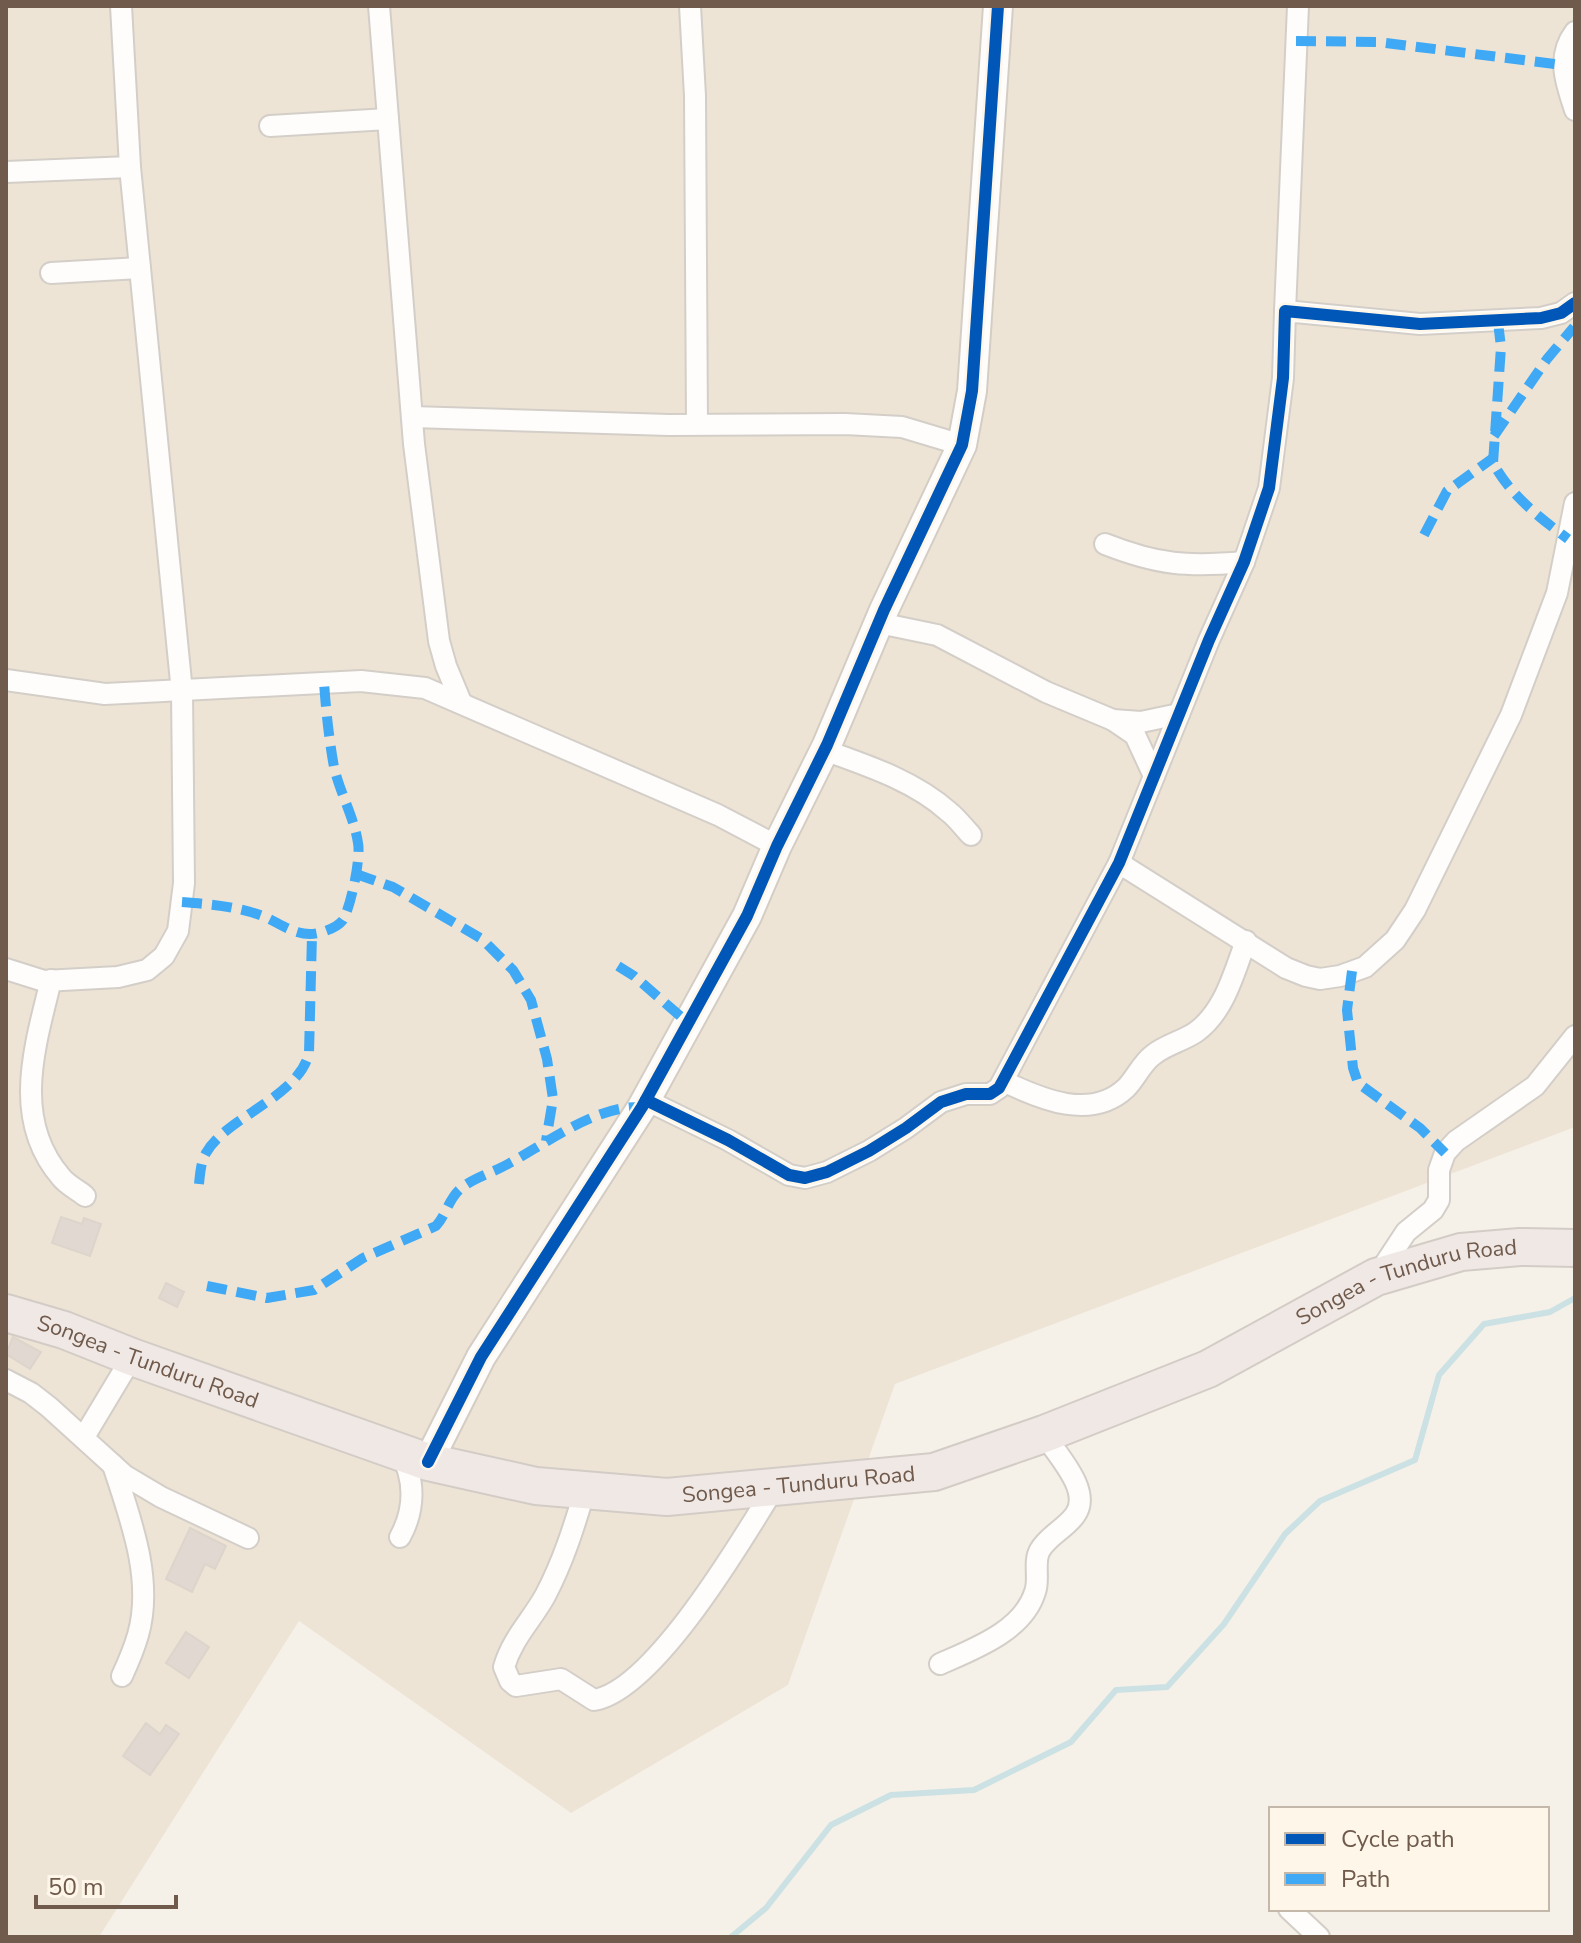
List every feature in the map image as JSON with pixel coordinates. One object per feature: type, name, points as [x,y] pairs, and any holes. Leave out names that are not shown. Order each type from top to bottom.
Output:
[{"type":"highway","name":"Songea - Tunduru Road","points":[[7,1316],[64,1330],[413,1457],[536,1486],[667,1497],[934,1472],[1044,1434],[1208,1369],[1376,1277],[1461,1252],[1520,1247],[1575,1248]]},
{"type":"street","points":[[6,969],[51,980],[118,977],[147,970],[164,956],[178,931],[184,883],[182,692],[130,167],[121,6]]},
{"type":"street","points":[[379,6],[412,417],[439,641],[461,702]]},
{"type":"street","points":[[690,6],[695,96],[697,424]]},
{"type":"street","points":[[400,1537],[407,1524],[412,1502],[408,1471],[413,1457],[646,1100],[747,916],[962,445],[972,391],[998,6]]},
{"type":"street","points":[[646,1100],[728,1140],[789,1175],[805,1178],[827,1172],[869,1151],[941,1102],[966,1094],[990,1094],[1005,1082],[1119,863],[1222,608],[1244,562],[1269,488],[1283,378],[1298,6]]},
{"type":"street","points":[[1575,32],[1566,45],[1563,65],[1575,110]]},
{"type":"street","points":[[270,126],[388,119]]},
{"type":"street","points":[[6,172],[130,167]]},
{"type":"street","points":[[51,273],[140,268]]},
{"type":"street","points":[[1285,311],[1420,324],[1498,322],[1570,315]]},
{"type":"street","points":[[412,417],[845,424],[902,427],[962,445]]},
{"type":"street","points":[[1119,863],[1286,968],[1320,979],[1365,967],[1395,940],[1431,882],[1566,596],[1575,503]]},
{"type":"street","points":[[1105,544],[1167,564],[1198,566],[1244,562]]},
{"type":"street","points":[[879,623],[937,635],[1046,692],[1113,720],[1135,735],[1154,776]]},
{"type":"street","points":[[406,685],[427,670],[439,641]]},
{"type":"street","points":[[6,680],[105,694],[361,681],[425,688],[718,815],[777,846]]},
{"type":"street","points":[[1113,720],[1141,722],[1179,714]]},
{"type":"street","points":[[824,750],[889,774],[949,811],[971,835]]},
{"type":"street","points":[[1005,1082],[1037,1096],[1078,1106],[1117,1096],[1156,1052],[1208,1022],[1221,1004],[1246,941]]},
{"type":"street","points":[[51,980],[33,1056],[30,1097],[35,1127],[44,1151],[62,1178],[85,1196]]},
{"type":"street","points":[[1376,1277],[1406,1232],[1433,1210],[1439,1200],[1439,1170],[1445,1153],[1456,1141],[1535,1086],[1572,1048]]},
{"type":"street","points":[[84,1437],[132,1357]]},
{"type":"street","points":[[6,1380],[31,1393],[113,1465],[161,1497],[248,1538]]},
{"type":"street","points":[[940,1664],[986,1642],[1016,1621],[1035,1595],[1040,1550],[1075,1515],[1080,1504],[1077,1486],[1044,1434]]},
{"type":"street","points":[[113,1465],[136,1537],[143,1605],[139,1634],[122,1676]]},
{"type":"street","points":[[585,1490],[568,1547],[543,1599],[509,1649],[504,1667],[510,1681],[516,1686],[561,1679],[594,1700],[613,1694],[634,1680],[665,1647],[734,1552],[774,1488]]},
{"type":"street","points":[[1291,1911],[1319,1937]]},
{"type":"shaded area","points":[[6,6],[1575,6],[1575,1127],[895,1384],[788,1685],[571,1813],[299,1621],[99,1937],[6,1937]]},
{"type":"building","points":[[61,1217],[82,1224],[84,1218],[101,1224],[90,1256],[52,1243]]},
{"type":"building","points":[[166,1283],[184,1292],[177,1307],[159,1298]]},
{"type":"building","points":[[13,1337],[41,1352],[30,1369],[6,1354]]},
{"type":"building","points":[[190,1528],[226,1546],[215,1569],[205,1564],[192,1592],[166,1579]]},
{"type":"building","points":[[186,1632],[209,1647],[189,1678],[166,1663]]},
{"type":"building","points":[[146,1723],[160,1734],[166,1725],[179,1734],[150,1775],[123,1756]]},
{"type":"waterway","points":[[731,1937],[766,1908],[831,1825],[891,1795],[974,1790],[1071,1742],[1116,1690],[1167,1687],[1224,1624],[1285,1534],[1320,1501],[1415,1460],[1439,1375],[1484,1324],[1550,1312],[1575,1298]]},
{"type":"marked path","points":[[1296,41],[1378,42],[1563,65]]},
{"type":"marked path","points":[[1498,322],[1501,347],[1493,463],[1517,496],[1568,539]]},
{"type":"marked path","points":[[1494,436],[1547,359],[1574,327]]},
{"type":"marked path","points":[[1424,535],[1447,491],[1493,458]]},
{"type":"marked path","points":[[182,902],[250,912],[303,933],[323,932],[343,920],[355,882],[358,843],[334,767],[324,682]]},
{"type":"marked path","points":[[356,874],[393,887],[482,939],[513,970],[531,1000],[547,1059],[553,1099],[546,1141]]},
{"type":"marked path","points":[[199,1184],[204,1156],[216,1140],[292,1082],[303,1068],[309,1053],[312,935]]},
{"type":"marked path","points":[[618,966],[687,1022]]},
{"type":"marked path","points":[[1352,971],[1347,1010],[1353,1068],[1358,1083],[1420,1128],[1445,1153]]},
{"type":"marked path","points":[[207,1286],[267,1298],[314,1290],[363,1258],[436,1226],[455,1194],[470,1182],[590,1119],[607,1112],[642,1107]]},
{"type":"cycle path","points":[[428,1462],[481,1357],[642,1107],[747,916],[777,846],[827,745],[884,610],[962,445],[972,391],[998,6]]},
{"type":"cycle path","points":[[646,1100],[728,1140],[789,1175],[805,1178],[827,1172],[869,1151],[941,1102],[966,1094],[990,1094],[999,1088],[1119,863],[1209,640],[1244,562],[1269,488],[1283,378],[1285,311],[1420,324],[1541,318],[1561,313],[1575,303]]}]
